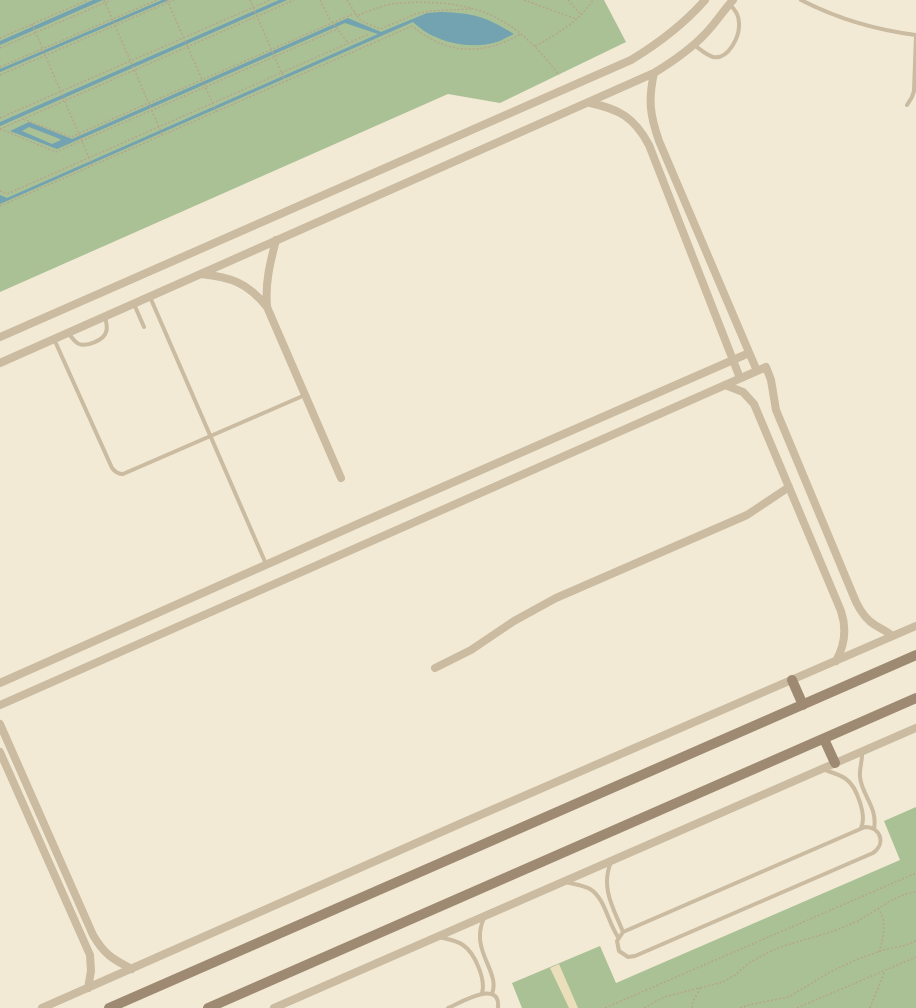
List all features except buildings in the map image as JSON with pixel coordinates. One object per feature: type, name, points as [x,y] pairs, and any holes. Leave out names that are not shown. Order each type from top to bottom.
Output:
[{"type":"main road","points":[[109,1008],[916,655]]},
{"type":"main road","points":[[792,680],[803,705]]},
{"type":"main road","points":[[208,1008],[916,698]]},
{"type":"main road","points":[[824,739],[835,763]]},
{"type":"street","points":[[0,337],[631,60],[655,46],[676,30],[705,0]]},
{"type":"street","points":[[0,363],[276,240],[590,103],[654,73],[694,45],[731,2]]},
{"type":"street","points":[[654,73],[650,90],[652,121],[659,141],[757,371]]},
{"type":"street","points":[[590,103],[610,107],[620,112],[644,135],[740,378]]},
{"type":"street","points":[[276,240],[267,276],[266,286],[268,307],[341,478]]},
{"type":"street","points":[[201,274],[227,278],[240,283],[258,296],[268,307]]},
{"type":"street","points":[[0,683],[266,564],[749,353]]},
{"type":"street","points":[[0,705],[766,367],[771,380],[772,397],[776,410],[856,602],[861,612],[868,620],[892,636]]},
{"type":"street","points":[[725,385],[743,392],[754,404],[844,618],[843,648],[836,661]]},
{"type":"street","points":[[435,668],[471,650],[514,621],[556,598],[747,515],[789,487]]},
{"type":"street","points":[[42,1008],[477,816],[916,626]]},
{"type":"street","points":[[0,724],[96,939],[106,954],[132,969]]},
{"type":"street","points":[[274,1008],[916,728]]},
{"type":"street","points":[[0,752],[90,955],[91,971],[88,988]]},
{"type":"lane","points":[[802,0],[826,12],[855,23],[883,30],[916,35],[914,91],[907,105]]},
{"type":"lane","points":[[694,45],[713,57],[723,56],[729,51],[738,35],[740,24],[731,2]]},
{"type":"lane","points":[[150,297],[266,564]]},
{"type":"lane","points":[[134,304],[144,327]]},
{"type":"lane","points":[[68,332],[75,342],[81,344],[87,344],[100,339],[107,331],[105,316]]},
{"type":"lane","points":[[54,338],[112,468],[116,473],[123,474],[305,395]]},
{"type":"lane","points":[[862,751],[860,777],[875,814],[874,829]]},
{"type":"lane","points":[[822,769],[845,779],[852,786],[863,815],[863,824],[861,828]]},
{"type":"lane","points":[[870,827],[874,829],[880,835],[881,844],[873,853],[635,956],[628,956],[621,953],[617,944],[618,937],[623,932],[861,828],[870,827]]},
{"type":"lane","points":[[612,860],[607,873],[606,886],[623,932]]},
{"type":"lane","points":[[563,881],[586,887],[595,893],[601,901],[613,931],[618,937]]},
{"type":"lane","points":[[485,915],[480,928],[480,941],[482,953],[493,980],[494,990],[492,994]]},
{"type":"lane","points":[[437,936],[458,942],[471,952],[482,977],[482,993]]},
{"type":"lane","points":[[448,1008],[482,993],[488,993],[492,994],[498,1000],[498,1008]]},
{"type":"path","points":[[0,38],[88,0]]},
{"type":"path","points":[[104,0],[162,134]]},
{"type":"path","points":[[0,48],[111,0]]},
{"type":"path","points":[[0,67],[157,0]]},
{"type":"path","points":[[0,75],[115,26],[168,1],[174,0]]},
{"type":"path","points":[[250,0],[286,81]]},
{"type":"path","points":[[0,118],[270,0]]},
{"type":"path","points":[[0,129],[294,0]]},
{"type":"path","points":[[320,0],[348,44]]},
{"type":"path","points":[[347,0],[361,21],[380,29],[416,14],[429,11],[473,9]]},
{"type":"path","points":[[357,16],[373,9],[392,4],[428,0],[459,4],[490,14],[522,34],[535,46],[559,74]]},
{"type":"path","points":[[524,0],[577,20]]},
{"type":"path","points":[[569,0],[581,15]]},
{"type":"path","points":[[535,46],[558,34],[577,20],[593,0]]},
{"type":"path","points":[[168,1],[216,111]]},
{"type":"path","points":[[23,119],[71,137],[355,13]]},
{"type":"path","points":[[32,24],[92,165]]},
{"type":"path","points":[[0,206],[412,26],[425,37],[438,43],[469,50],[495,46],[522,34]]},
{"type":"path","points":[[0,129],[56,152],[338,29]]},
{"type":"path","points":[[0,191],[7,194],[369,34]]},
{"type":"path","points":[[605,1008],[916,873]]},
{"type":"path","points":[[644,1008],[677,992],[723,982],[735,975],[749,963],[780,947],[846,926],[858,921],[890,900],[905,894],[916,892]]},
{"type":"path","points":[[878,908],[882,913],[884,923],[884,936],[879,952]]},
{"type":"path","points":[[740,1008],[789,997],[830,972],[858,959],[916,941]]},
{"type":"path","points":[[797,1008],[916,957]]},
{"type":"path","points":[[870,1008],[885,970]]},
{"type":"path","points":[[692,1008],[692,1004],[700,988]]},
{"type":"green space","points":[[0,0],[604,0],[626,42],[500,103],[448,94],[0,292]]},
{"type":"green space","points":[[916,807],[916,1008],[522,1008],[512,983],[600,946],[616,983],[900,860],[884,821]]},
{"type":"shaded area","points":[[559,964],[578,1008],[569,1008],[550,968]]},
{"type":"water","points":[[93,0],[103,0],[0,45],[0,41]]},
{"type":"water","points":[[162,0],[169,0],[0,72],[0,69]]},
{"type":"water","points":[[279,0],[287,0],[0,126],[0,122]]},
{"type":"water","points":[[441,12],[471,15],[487,20],[514,34],[500,41],[485,45],[459,44],[433,36],[413,22],[0,204],[0,195],[7,198],[378,34],[345,23],[57,149],[10,131],[29,122],[72,139],[348,18],[381,32],[427,13]],"holes":[[[29,127],[61,140],[52,144],[22,131]]]}]
